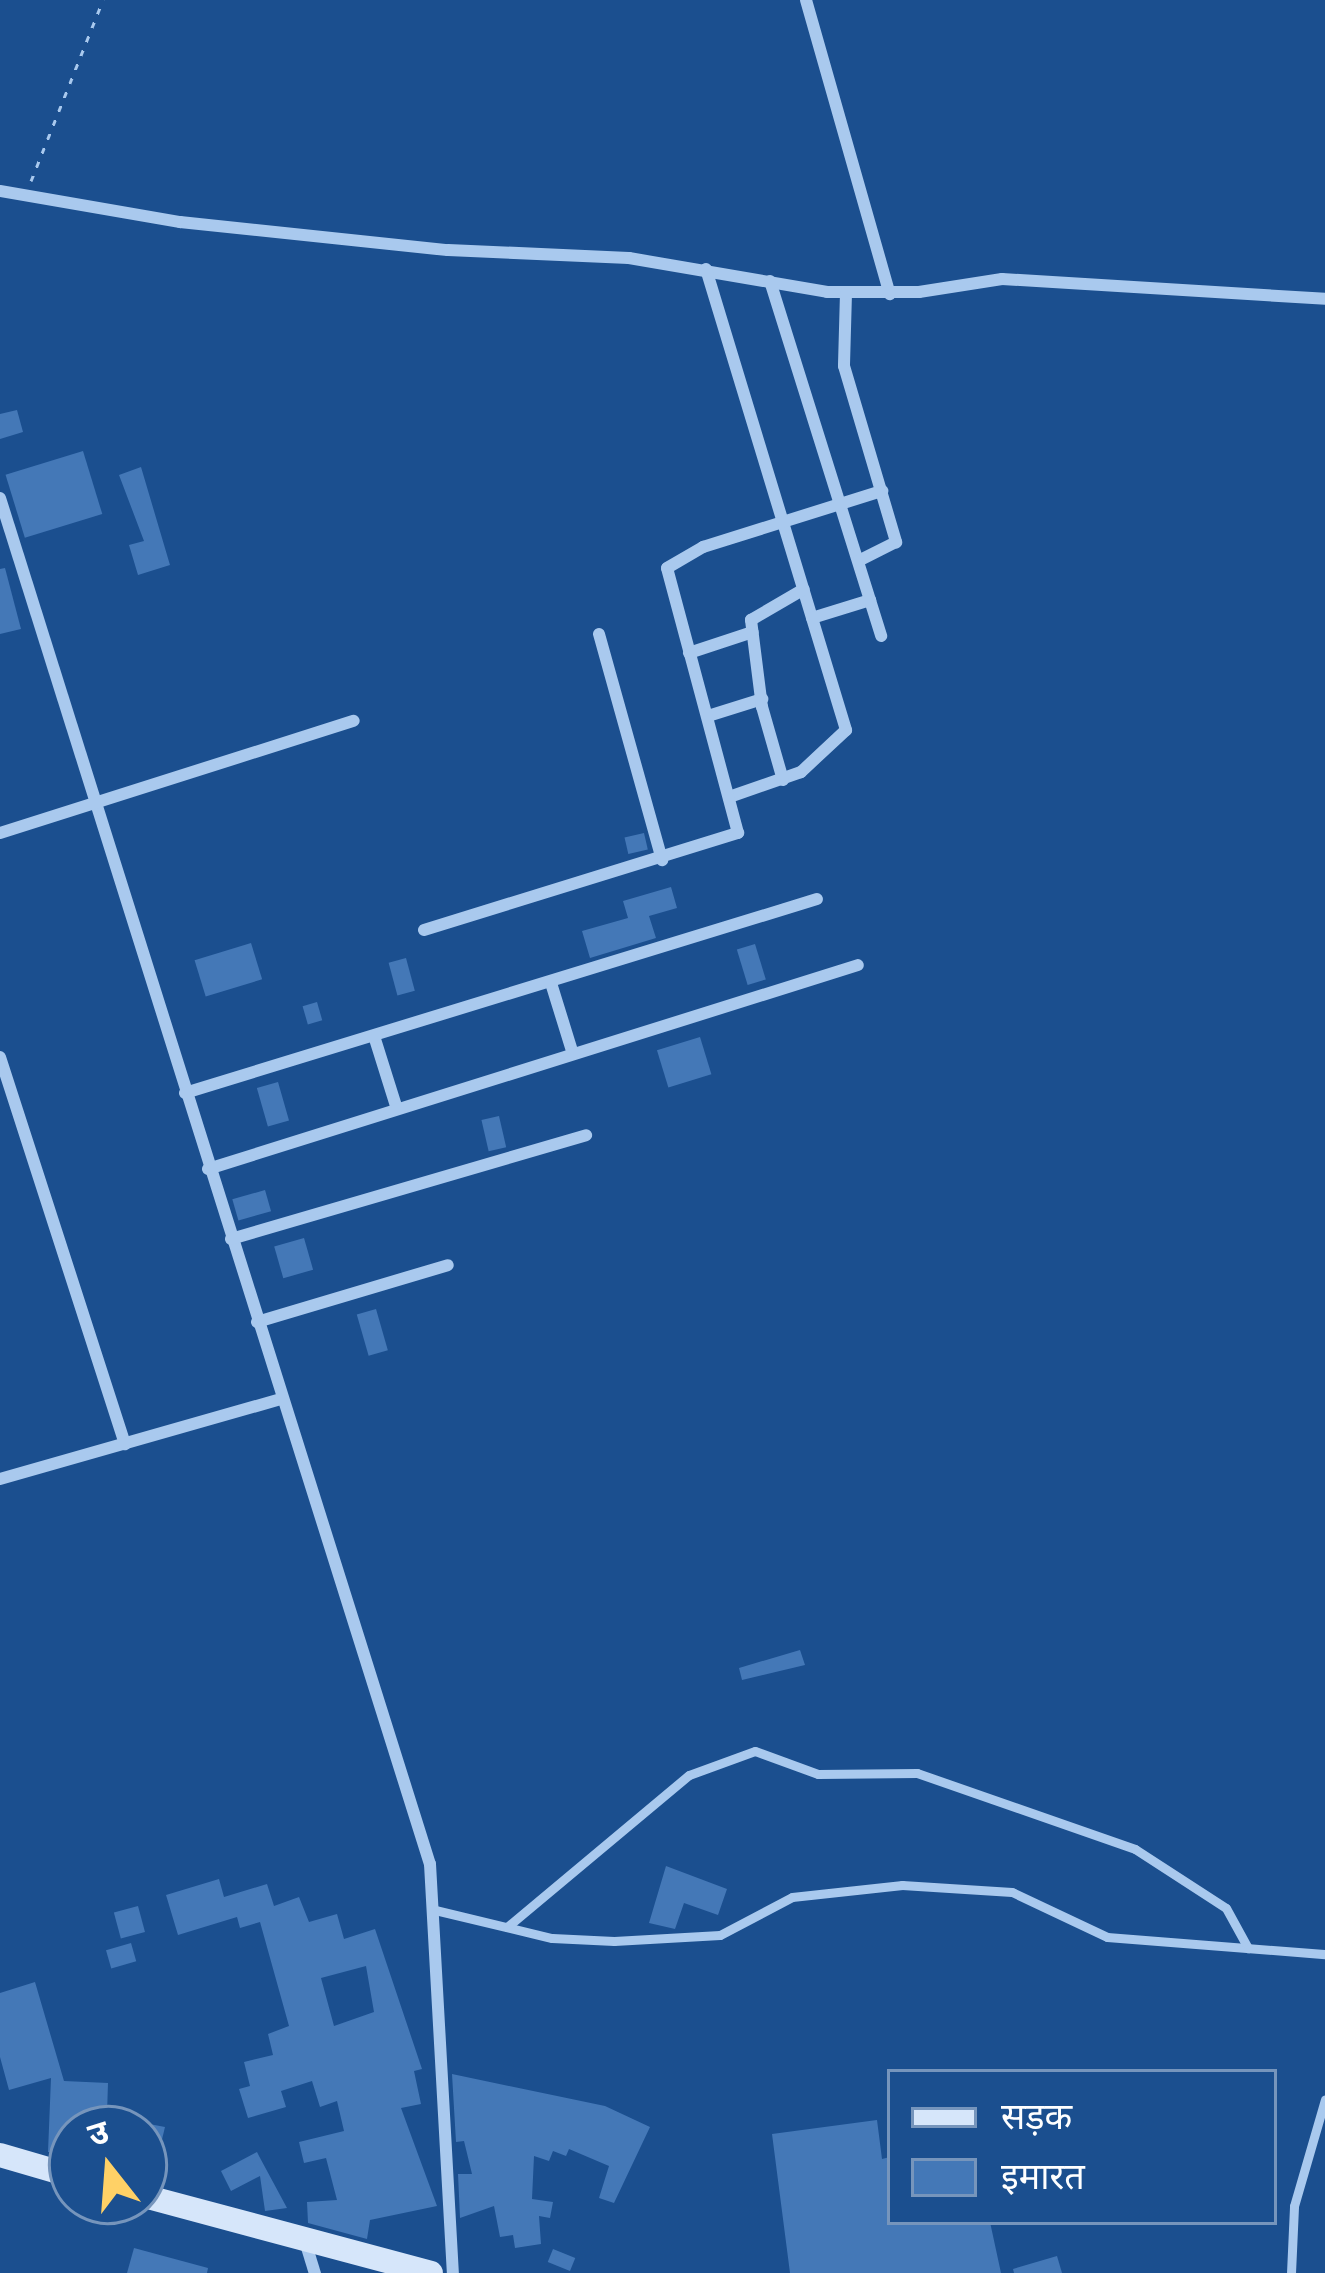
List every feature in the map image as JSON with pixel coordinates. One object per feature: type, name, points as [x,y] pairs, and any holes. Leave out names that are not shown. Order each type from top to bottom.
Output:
[{"type":"main road","points":[[0,2156],[48,2169]]},
{"type":"main road","points":[[168,2203],[430,2273]]},
{"type":"street","points":[[806,0],[890,294]]},
{"type":"street","points":[[0,191],[180,222],[706,269],[846,292],[890,294],[1002,279],[1325,298]]},
{"type":"street","points":[[706,269],[845,739],[783,780],[733,796]]},
{"type":"street","points":[[770,281],[881,636]]},
{"type":"street","points":[[846,292],[844,365],[896,542],[858,561]]},
{"type":"street","points":[[424,930],[739,833],[733,796],[667,580],[674,558],[882,491]]},
{"type":"street","points":[[0,499],[430,1864],[453,2273]]},
{"type":"street","points":[[783,780],[762,699],[753,632],[755,614],[804,590]]},
{"type":"street","points":[[812,618],[870,600]]},
{"type":"street","points":[[689,652],[753,632]]},
{"type":"street","points":[[599,634],[662,860]]},
{"type":"street","points":[[709,716],[762,699]]},
{"type":"street","points":[[0,833],[354,721]]},
{"type":"street","points":[[185,1093],[375,1039],[817,898]]},
{"type":"street","points":[[208,1169],[858,965]]},
{"type":"street","points":[[551,983],[573,1054]]},
{"type":"street","points":[[375,1039],[397,1109]]},
{"type":"street","points":[[0,1057],[125,1444]]},
{"type":"street","points":[[231,1239],[586,1135]]},
{"type":"street","points":[[257,1322],[448,1265]]},
{"type":"street","points":[[0,1479],[281,1399]]},
{"type":"street","points":[[304,2240],[314,2273]]},
{"type":"lane","points":[[507,1927],[689,1775],[755,1751],[818,1774],[917,1773],[1136,1849],[1226,1909],[1248,1948]]},
{"type":"lane","points":[[435,1910],[585,1942],[720,1935],[793,1898],[902,1885],[1012,1892],[1107,1936],[1325,1954]]},
{"type":"lane","points":[[1292,2273],[1294,2206],[1325,2099]]},
{"type":"lane","points":[[1309,2152],[1325,2153]]},
{"type":"path","points":[[26,194],[104,0]]},
{"type":"building","points":[[17,410],[23,432],[0,439],[0,414]]},
{"type":"building","points":[[83,451],[102,514],[25,538],[6,475]]},
{"type":"building","points":[[141,467],[170,565],[138,575],[129,545],[144,541],[119,475]]},
{"type":"building","points":[[5,568],[21,629],[0,634],[0,569]]},
{"type":"building","points":[[644,833],[648,850],[628,854],[625,837]]},
{"type":"building","points":[[671,887],[677,908],[649,916],[656,938],[590,958],[582,931],[628,918],[623,901]]},
{"type":"building","points":[[251,943],[262,979],[206,997],[195,960]]},
{"type":"building","points":[[755,944],[766,979],[748,985],[737,950]]},
{"type":"building","points":[[406,958],[415,991],[397,996],[389,963]]},
{"type":"building","points":[[317,1002],[322,1020],[308,1024],[303,1006]]},
{"type":"building","points":[[700,1037],[711,1074],[668,1087],[657,1050]]},
{"type":"building","points":[[278,1082],[289,1120],[268,1127],[257,1088]]},
{"type":"building","points":[[499,1116],[506,1147],[489,1151],[481,1120]]},
{"type":"building","points":[[265,1190],[271,1211],[238,1221],[232,1199]]},
{"type":"building","points":[[304,1238],[313,1270],[283,1278],[274,1247]]},
{"type":"building","points":[[376,1309],[388,1350],[369,1356],[357,1315]]},
{"type":"building","points":[[800,1650],[805,1665],[742,1680],[739,1668]]},
{"type":"building","points":[[666,1866],[727,1889],[718,1915],[684,1903],[675,1929],[649,1923]]},
{"type":"building","points":[[219,1879],[224,1897],[267,1884],[274,1906],[299,1897],[309,1922],[337,1914],[344,1939],[375,1929],[422,2069],[414,2071],[421,2104],[401,2108],[437,2206],[370,2220],[367,2239],[308,2223],[307,2202],[337,2200],[326,2158],[304,2163],[299,2142],[344,2131],[337,2101],[320,2107],[312,2081],[281,2091],[286,2107],[248,2118],[239,2089],[250,2086],[244,2062],[273,2055],[268,2034],[289,2026],[260,1922],[240,1928],[237,1917],[178,1935],[166,1895]],"holes":[[[366,1966],[374,2012],[334,2026],[321,1978]]]},
{"type":"building","points":[[138,1906],[145,1932],[121,1939],[114,1912]]},
{"type":"building","points":[[131,1943],[136,1961],[111,1968],[106,1950]]},
{"type":"building","points":[[35,1982],[64,2081],[108,2083],[107,2105],[50,2105],[51,2078],[9,2090],[0,2057],[0,1993]]},
{"type":"building","points":[[452,2074],[605,2106],[650,2127],[614,2203],[599,2198],[609,2166],[569,2149],[566,2156],[553,2151],[549,2161],[534,2156],[532,2199],[553,2202],[550,2218],[539,2216],[541,2244],[515,2248],[513,2235],[500,2237],[494,2206],[460,2218],[458,2174],[472,2174],[464,2141],[456,2142]]},
{"type":"building","points":[[877,2120],[882,2159],[887,2158],[887,2225],[991,2225],[1001,2273],[790,2273],[772,2134]]},
{"type":"building","points":[[257,2152],[287,2208],[265,2211],[260,2176],[231,2191],[221,2171]]},
{"type":"building","points":[[134,2248],[208,2268],[207,2273],[127,2273]]},
{"type":"building","points":[[553,2249],[575,2258],[570,2271],[548,2262]]},
{"type":"building","points":[[1057,2256],[1062,2273],[1014,2273],[1013,2269]]}]
